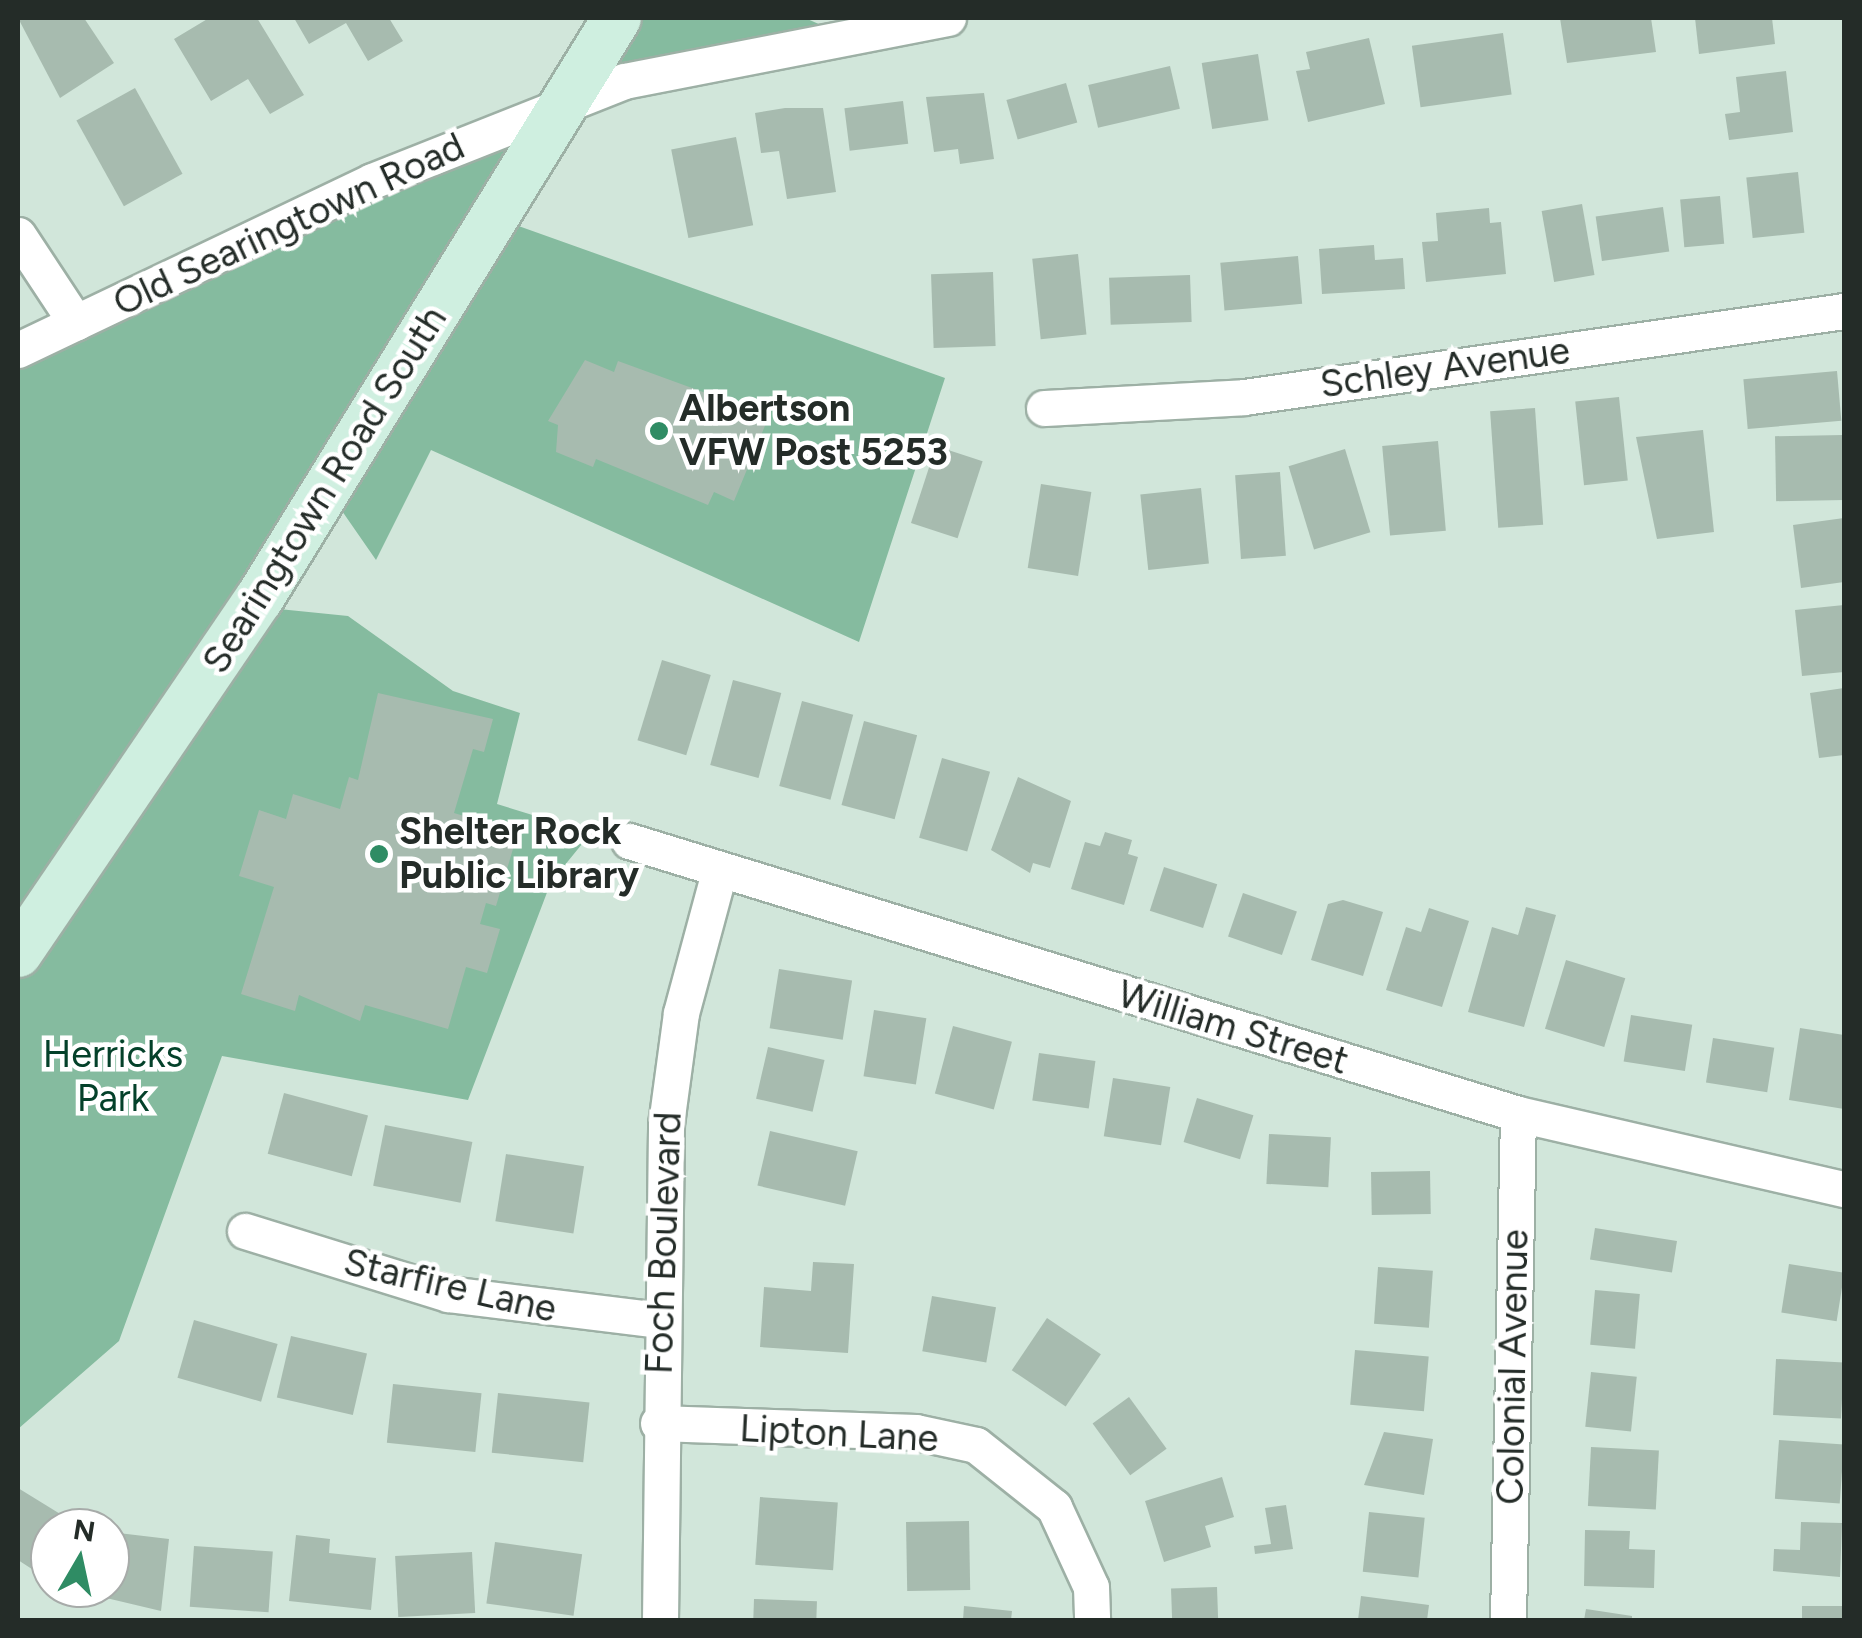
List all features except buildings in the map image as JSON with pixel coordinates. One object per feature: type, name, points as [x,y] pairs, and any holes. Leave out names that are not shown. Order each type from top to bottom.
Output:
[{"type":"main road","name":"Searingtown Road South","points":[[18,953],[259,598],[617,18]]},
{"type":"street","points":[[813,18],[846,32]]},
{"type":"street","name":"Old Searingtown Road","points":[[18,350],[372,181],[641,77],[846,32],[948,18]]},
{"type":"street","points":[[18,235],[76,323]]},
{"type":"street","name":"Schley Avenue","points":[[1044,408],[1244,397],[1844,311]]},
{"type":"street","name":"William Street","points":[[629,842],[1518,1114],[1844,1189]]},
{"type":"street","name":"Foch Boulevard","points":[[660,1620],[659,1320],[666,1124],[681,1013],[718,872]]},
{"type":"street","name":"Colonial Avenue","points":[[1508,1620],[1518,1114]]},
{"type":"street","name":"Starfire Lane","points":[[245,1231],[448,1294],[659,1320]]},
{"type":"street","name":"Lipton Lane","points":[[658,1422],[916,1432],[976,1445],[1054,1506],[1091,1587],[1092,1620]]},
{"type":"green space","points":[[622,18],[805,18],[837,32],[572,96]]},
{"type":"green space","name":"Herricks Park","points":[[563,105],[496,218],[945,378],[859,642],[431,450],[376,560],[333,498],[269,608],[348,616],[453,691],[520,713],[497,804],[591,833],[551,882],[468,1100],[222,1056],[119,1341],[18,1429],[18,350]]},
{"type":"place","name":"Albertson VFW Post 5253","points":[[659,431]]},
{"type":"place","name":"Shelter Rock Public Library","points":[[379,854]]}]
